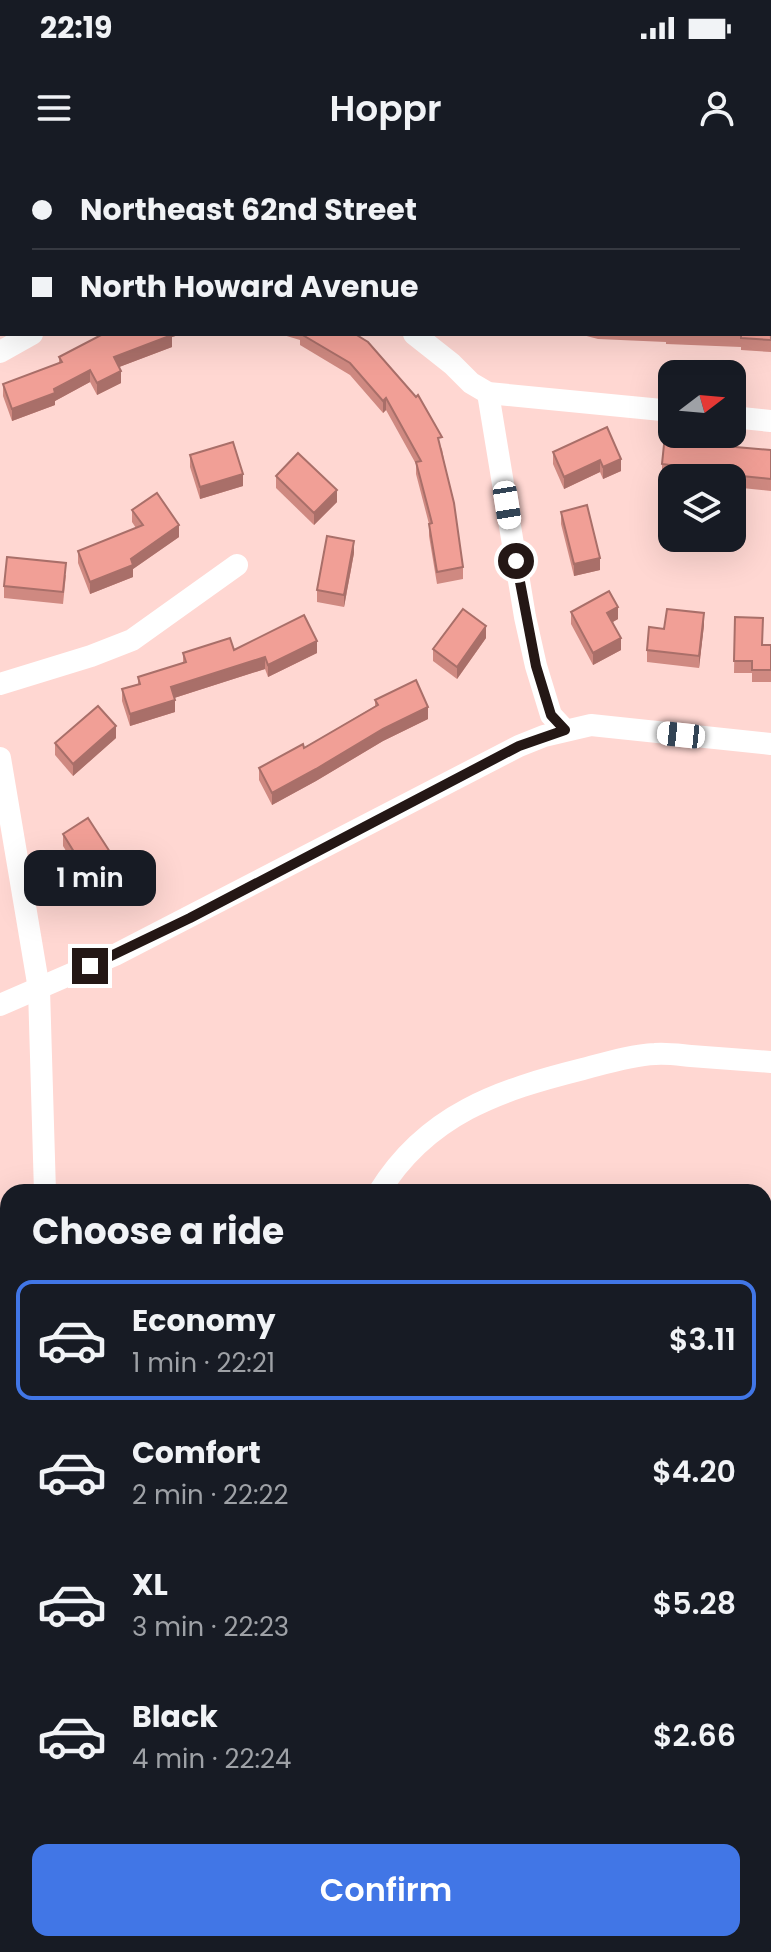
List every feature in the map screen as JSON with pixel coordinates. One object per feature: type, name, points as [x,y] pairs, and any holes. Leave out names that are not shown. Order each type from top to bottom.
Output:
[{"type":"street","points":[[0,352],[28,336]]},
{"type":"street","points":[[417,336],[471,383],[488,393],[658,410]]},
{"type":"street","points":[[488,393],[536,666],[551,715],[565,730]]},
{"type":"street","points":[[746,418],[771,421]]},
{"type":"street","points":[[0,684],[132,640],[237,565]]},
{"type":"street","points":[[0,1005],[115,955],[190,918],[519,746],[565,730],[591,725],[771,744]]},
{"type":"street","points":[[0,758],[39,989],[45,1184]]},
{"type":"street","points":[[384,1184],[409,1152],[429,1133],[458,1113],[486,1099],[562,1074],[654,1054],[771,1062]]},
{"type":"building","points":[[99,336],[169,336],[114,357],[121,371],[97,383],[90,370],[54,389],[55,393],[12,409],[3,384],[62,362],[59,357]]},
{"type":"building","points":[[304,336],[358,336],[368,342],[416,397],[418,395],[442,437],[438,438],[454,503],[463,567],[437,572],[429,524],[432,523],[416,462],[421,461],[386,398],[383,401],[350,363]]},
{"type":"building","points":[[771,336],[771,340],[741,338]]},
{"type":"building","points":[[607,427],[621,459],[603,467],[600,460],[564,477],[553,452]]},
{"type":"building","points":[[233,442],[243,474],[200,487],[190,455]]},
{"type":"building","points":[[664,448],[771,450],[771,479],[746,476],[746,464],[662,464]]},
{"type":"building","points":[[298,453],[337,490],[314,513],[276,476]]},
{"type":"building","points":[[157,493],[179,525],[131,559],[133,565],[90,582],[78,551],[143,525],[132,510]]},
{"type":"building","points":[[587,505],[600,558],[574,564],[561,512]]},
{"type":"building","points":[[327,536],[354,541],[344,595],[317,590]]},
{"type":"building","points":[[7,557],[66,563],[63,592],[4,586]]},
{"type":"building","points":[[609,591],[618,607],[607,613],[621,638],[593,653],[571,612]]},
{"type":"building","points":[[463,609],[486,626],[457,667],[433,649]]},
{"type":"building","points":[[667,609],[704,613],[699,656],[647,650],[649,627],[664,629]]},
{"type":"building","points":[[304,615],[317,641],[268,665],[265,657],[171,687],[175,700],[130,714],[122,689],[140,684],[138,677],[186,662],[183,653],[230,638],[234,650]]},
{"type":"building","points":[[735,617],[763,618],[762,645],[771,645],[771,670],[752,670],[752,661],[734,661]]},
{"type":"building","points":[[416,680],[428,707],[383,729],[272,793],[259,768],[303,744],[304,748],[378,705],[375,700]]},
{"type":"building","points":[[98,706],[116,726],[73,764],[55,743]]},
{"type":"building","points":[[88,818],[121,869],[95,886],[63,834]]},
{"type":"route","points":[[90,966],[190,918],[519,746],[565,730],[551,715],[536,666],[516,561]]}]
